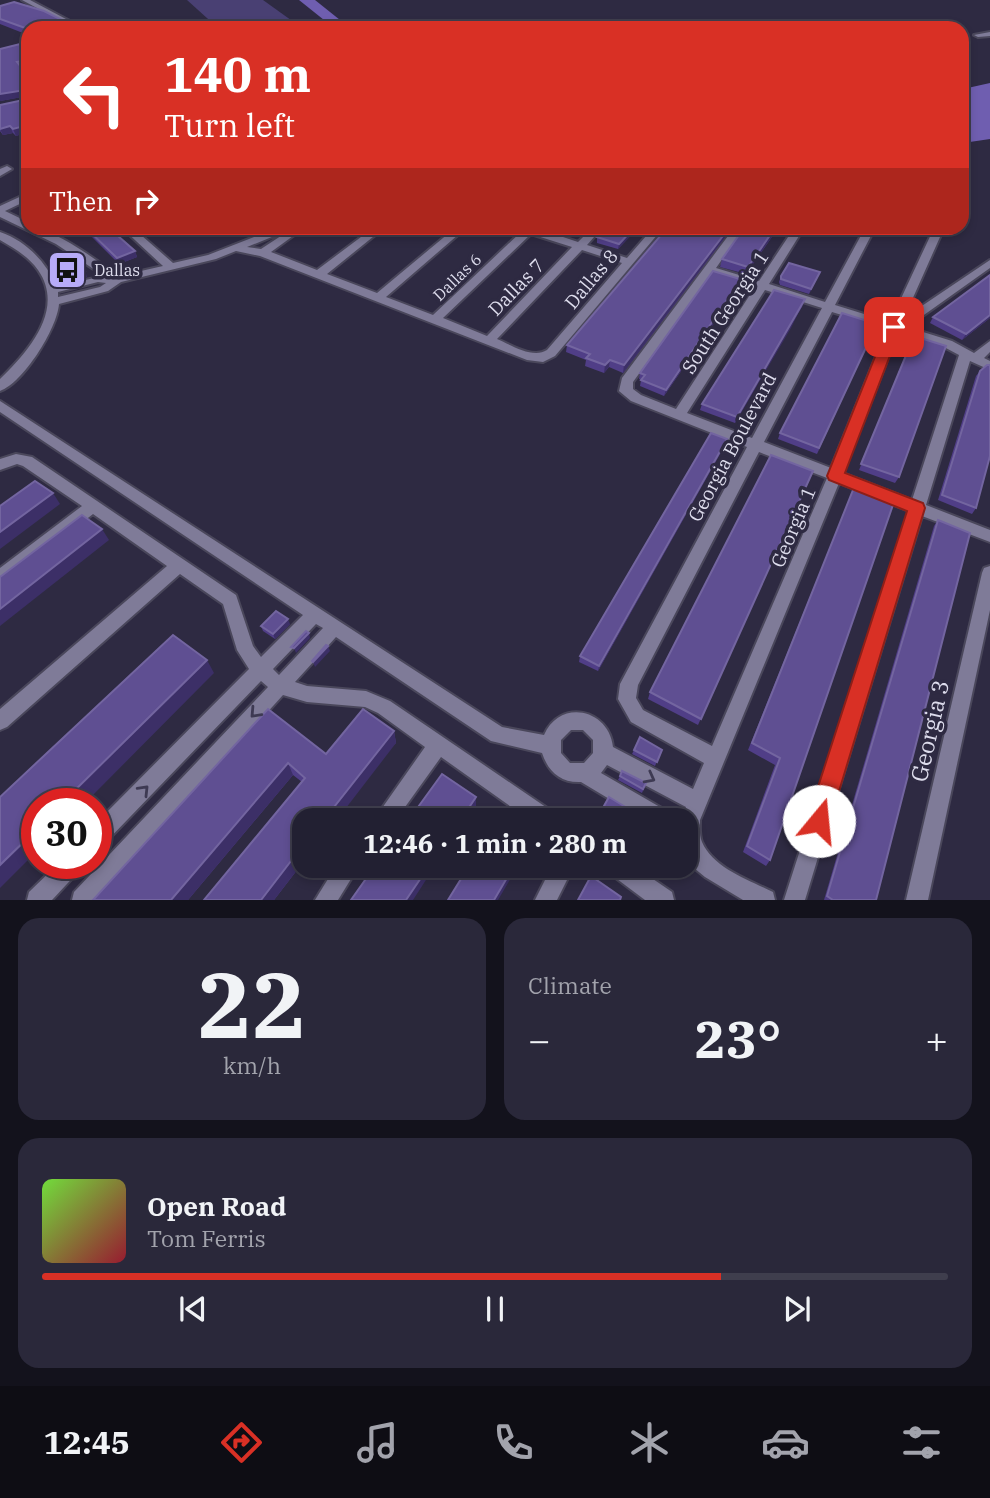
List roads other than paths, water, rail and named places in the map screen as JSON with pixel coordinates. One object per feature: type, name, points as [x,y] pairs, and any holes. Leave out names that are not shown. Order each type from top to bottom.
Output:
[{"type":"street","points":[[16,3],[25,0],[64,21]]},
{"type":"street","points":[[978,35],[989,38]]},
{"type":"street","points":[[0,211],[21,199]]},
{"type":"street","points":[[0,211],[21,223]]},
{"type":"street","points":[[46,235],[117,280]]},
{"type":"street","points":[[135,235],[170,266]]},
{"type":"street","points":[[53,296],[104,289],[117,280],[212,257],[268,235]]},
{"type":"street","points":[[263,253],[289,235]]},
{"type":"street","points":[[318,275],[370,235]]},
{"type":"street","points":[[378,298],[453,235]]},
{"type":"street","name":"Dallas 6","points":[[434,320],[520,235]]},
{"type":"street","points":[[548,235],[629,262]]},
{"type":"street","name":"Dallas 7","points":[[489,341],[590,235]]},
{"type":"street","name":"Dallas 8","points":[[489,341],[531,357],[544,358],[652,235]]},
{"type":"street","points":[[734,235],[627,381],[626,391],[636,398],[990,536]]},
{"type":"street","name":"South Georgia 1","points":[[679,415],[795,235]]},
{"type":"street","name":"Georgia Boulevard","points":[[716,759],[637,716],[627,699],[629,684],[866,235]]},
{"type":"street","name":"Georgia 1","points":[[695,808],[936,235]]},
{"type":"street","points":[[0,236],[31,254],[46,269],[53,296],[53,314],[42,341],[0,387]]},
{"type":"street","points":[[235,248],[263,253],[489,341]]},
{"type":"street","points":[[896,328],[990,263]]},
{"type":"street","points":[[708,269],[948,344],[990,366]]},
{"type":"street","points":[[794,900],[917,508],[970,355],[990,345]]},
{"type":"street","points":[[0,406],[498,734],[550,745]]},
{"type":"street","points":[[0,465],[16,459],[27,461],[230,600],[246,650],[260,670],[280,686],[307,694],[366,699],[384,707],[530,808]]},
{"type":"street","points":[[0,577],[93,506]]},
{"type":"street","points":[[0,721],[179,565]]},
{"type":"street","name":"Georgia 3","points":[[917,900],[990,573]]},
{"type":"street","points":[[112,822],[315,614]]},
{"type":"street","points":[[82,900],[335,627]]},
{"type":"street","points":[[583,773],[596,766],[604,753],[602,738],[593,726],[579,720],[564,722],[554,731],[550,745],[554,760],[567,771],[583,773],[643,808]]},
{"type":"street","points":[[392,808],[438,745]]},
{"type":"street","points":[[604,753],[697,802]]},
{"type":"street","points":[[698,861],[765,900]]},
{"type":"street","points":[[325,900],[341,878]]},
{"type":"street","points":[[545,900],[558,878]]},
{"type":"street","points":[[633,878],[664,900]]},
{"type":"street","points":[[37,900],[57,879]]},
{"type":"waterway","points":[[306,0],[334,21]]},
{"type":"place","name":"Dallas","points":[[67,270]]}]
